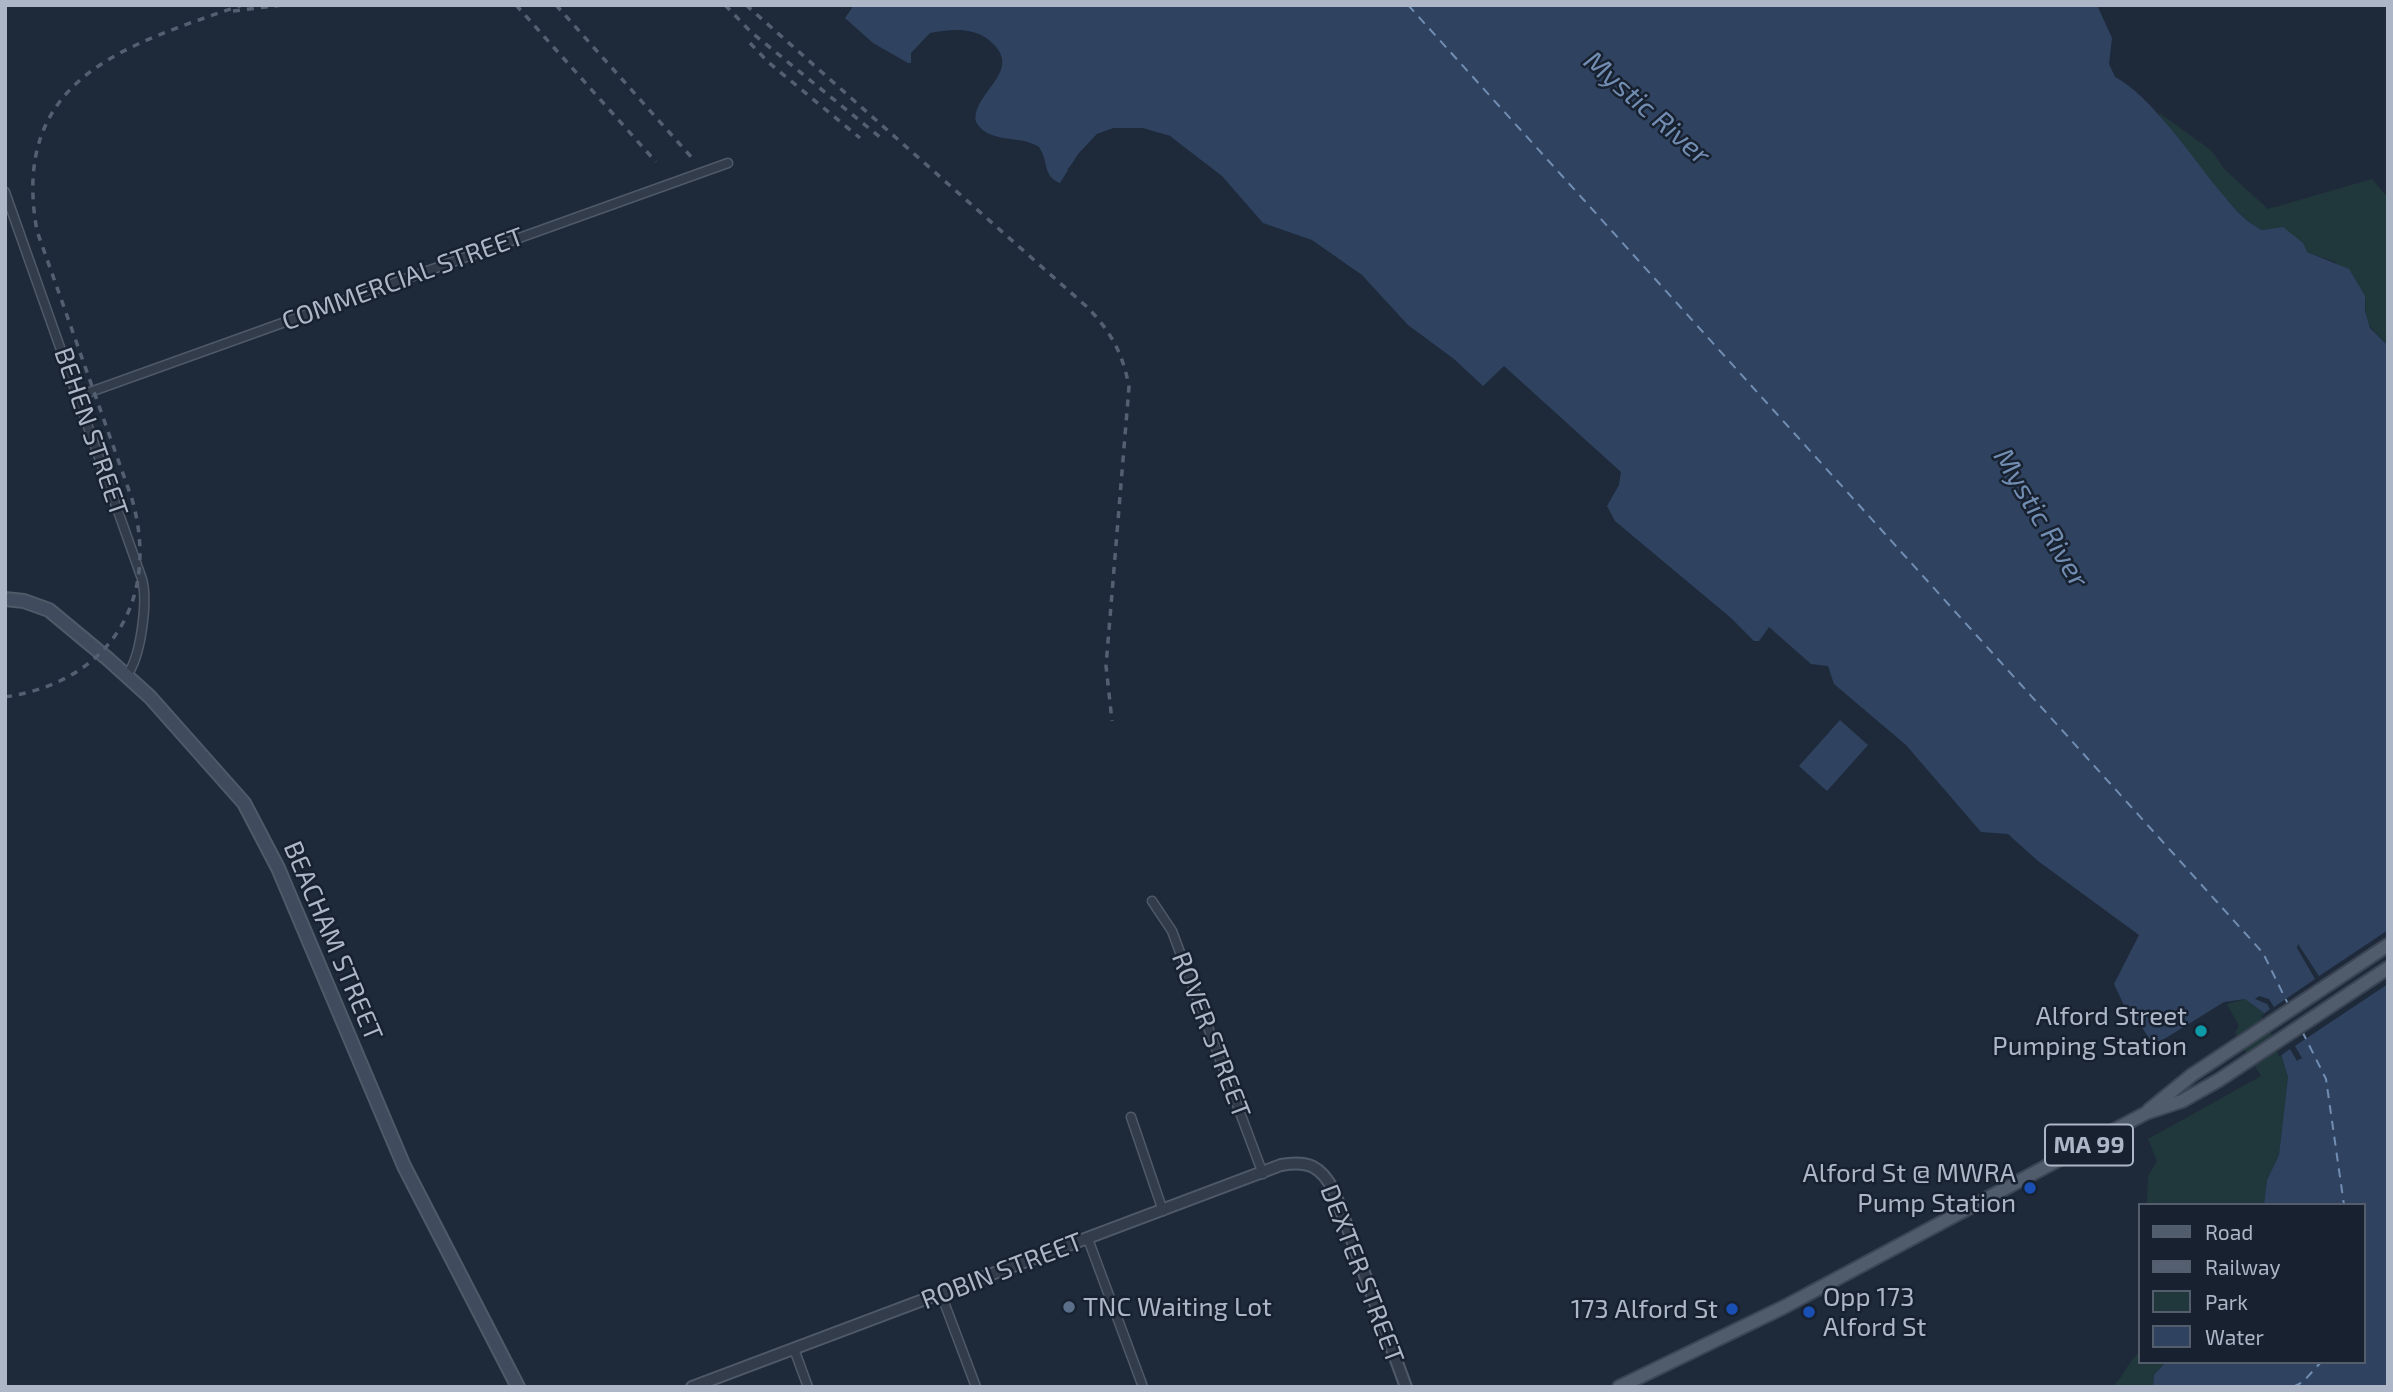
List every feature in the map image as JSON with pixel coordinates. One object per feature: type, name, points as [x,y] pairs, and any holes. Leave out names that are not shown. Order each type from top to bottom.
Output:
[{"type":"main road","name":"BEACHAM STREET","points":[[5,599],[24,601],[49,610],[127,675],[216,768],[253,818],[278,868],[400,1158],[518,1387]]},
{"type":"main road","name":"MA 99","points":[[2146,1113],[2192,1075],[2388,945]]},
{"type":"main road","name":"MA 99","points":[[1619,1387],[1808,1295],[2146,1113],[2197,1093],[2388,968]]},
{"type":"street","name":"COMMERCIAL STREET","points":[[79,396],[728,163]]},
{"type":"street","name":"BEHEN STREET","points":[[5,192],[144,585],[137,657],[127,675]]},
{"type":"street","name":"ROVER STREET","points":[[1152,901],[1172,931],[1263,1174]]},
{"type":"street","points":[[1131,1117],[1163,1211]]},
{"type":"street","name":"ROBIN STREET","points":[[692,1387],[1263,1174],[1299,1162],[1313,1165]]},
{"type":"street","name":"DEXTER STREET","points":[[1313,1165],[1325,1175],[1334,1191],[1406,1387]]},
{"type":"street","points":[[1088,1239],[1143,1387]]},
{"type":"street","points":[[941,1294],[976,1387]]},
{"type":"street","points":[[794,1349],[808,1387]]},
{"type":"green space","points":[[2158,112],[2212,151],[2224,169],[2268,209],[2372,179],[2388,198],[2388,346],[2368,322],[2366,303],[2335,262],[2307,252],[2283,227],[2262,230],[2251,223],[2206,177]]},
{"type":"green space","points":[[2245,999],[2264,1013],[2273,1027],[2288,1077],[2279,1155],[2267,1180],[2264,1203],[2147,1203],[2148,1176],[2157,1161],[2148,1139],[2261,1076],[2235,1033],[2239,1026],[2227,1004]]},
{"type":"green space","points":[[2138,1354],[2138,1364],[2164,1364],[2154,1375],[2153,1387],[2112,1387]]},
{"type":"water","name":"Mystic River","points":[[854,5],[2097,5],[2112,38],[2109,64],[2115,77],[2156,112],[2218,189],[2249,222],[2262,230],[2283,227],[2303,243],[2307,252],[2349,269],[2365,296],[2365,311],[2370,328],[2388,346],[2388,1387],[2153,1387],[2154,1375],[2164,1364],[2365,1364],[2365,1203],[2264,1203],[2267,1180],[2279,1155],[2288,1077],[2273,1027],[2264,1013],[2245,999],[2224,1002],[2161,1041],[2151,1041],[2141,1026],[2130,1018],[2114,984],[2139,935],[2038,861],[2008,834],[1981,832],[1906,745],[1834,684],[1828,666],[1811,664],[1769,627],[1759,641],[1754,641],[1731,618],[1615,521],[1607,506],[1619,485],[1621,472],[1504,366],[1483,386],[1454,359],[1408,325],[1362,275],[1312,240],[1263,223],[1222,176],[1170,136],[1142,128],[1114,128],[1097,134],[1078,154],[1060,183],[1054,180],[1048,172],[1039,147],[989,134],[976,122],[981,101],[1000,72],[1002,62],[999,51],[983,36],[969,31],[953,30],[930,33],[911,53],[911,63],[908,63],[873,43],[845,18]]},
{"type":"water","points":[[1840,720],[1868,745],[1827,791],[1799,766]]},
{"type":"pier","points":[[5,5],[222,5],[201,15],[175,18],[72,47],[53,43],[25,21],[5,18]]},
{"type":"pier","points":[[1114,128],[1142,128],[1170,136],[1181,146],[1181,150],[1159,135],[1109,132],[1094,140],[1072,169],[1067,170],[1097,134]]},
{"type":"pier","points":[[2388,930],[2388,984],[2295,1046],[2302,1058],[2297,1061],[2290,1049],[2279,1057],[2269,1028],[2261,1016],[2270,1009],[2267,1004],[2255,999],[2259,996],[2269,999],[2274,1007],[2315,979],[2297,948],[2298,944],[2319,976]]},
{"type":"ferry route","points":[[1408,5],[2263,953],[2288,1004]]},
{"type":"ferry route","points":[[2302,1031],[2326,1079],[2344,1203]]},
{"type":"ferry route","points":[[2293,1387],[2303,1382],[2319,1364]]},
{"type":"railway","points":[[5,697],[42,688],[73,674],[99,655],[118,631],[132,603],[139,571],[139,536],[132,499],[37,231],[33,179],[41,136],[59,102],[86,75],[119,53],[242,5]]},
{"type":"railway","points":[[233,11],[282,5]]},
{"type":"railway","points":[[516,5],[656,162]]},
{"type":"railway","points":[[556,5],[693,159]]},
{"type":"railway","points":[[725,5],[751,32],[881,138]]},
{"type":"railway","points":[[746,5],[1086,306],[1114,343],[1129,387],[1106,666],[1112,721]]},
{"type":"railway","points":[[750,43],[768,62],[860,138]]},
{"type":"place","name":"Alford Street Pumping Station","points":[[2201,1031]]},
{"type":"place","name":"Alford St @ MWRA Pump Station","points":[[2030,1188]]},
{"type":"place","name":"TNC Waiting Lot","points":[[1069,1307]]},
{"type":"place","name":"173 Alford St","points":[[1732,1309]]},
{"type":"place","name":"Opp 173 Alford St","points":[[1809,1312]]}]
